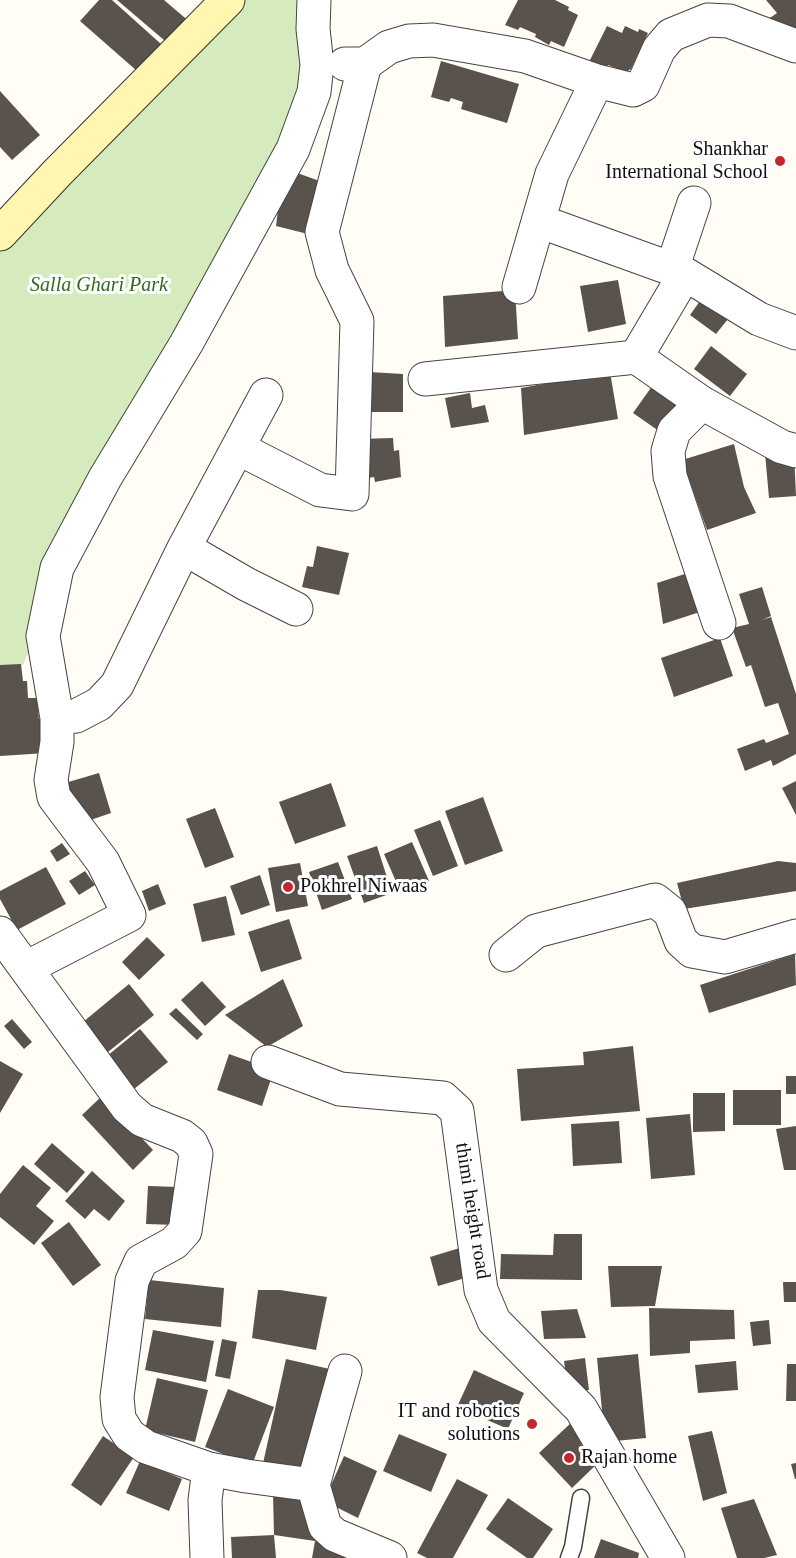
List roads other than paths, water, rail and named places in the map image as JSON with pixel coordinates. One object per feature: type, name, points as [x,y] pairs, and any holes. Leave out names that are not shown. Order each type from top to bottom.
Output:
[{"type":"street","points":[[0,234],[57,172],[228,0]]},
{"type":"street","points":[[26,968],[129,915],[103,862],[54,797],[51,780],[57,742],[57,718],[44,636],[57,568],[105,478],[186,344],[293,149],[314,93],[317,65],[313,29],[314,0]]},
{"type":"street","points":[[317,65],[365,64],[390,47],[409,41],[433,39],[525,56],[597,81],[633,90],[643,85],[659,49],[671,35],[708,20],[729,21],[796,46]]},
{"type":"street","points":[[238,448],[320,490],[352,495],[357,321],[332,270],[322,232],[365,64]]},
{"type":"street","points":[[519,286],[552,174],[597,81]]},
{"type":"street","points":[[539,221],[672,268],[694,203]]},
{"type":"street","points":[[636,357],[685,274],[759,320],[796,333]]},
{"type":"street","points":[[425,379],[636,357],[702,403],[782,447],[796,451]]},
{"type":"street","points":[[57,718],[76,716],[99,704],[117,685],[184,548],[266,395]]},
{"type":"street","points":[[702,403],[674,431],[668,450],[670,476],[719,623]]},
{"type":"street","points":[[184,548],[246,584],[296,609]]},
{"type":"street","points":[[506,955],[536,931],[655,900],[670,912],[681,941],[692,951],[725,957],[796,936]]},
{"type":"street","points":[[0,933],[111,1088],[142,1120],[182,1136],[191,1143],[196,1154],[184,1231],[174,1243],[141,1261],[132,1281],[117,1397],[119,1419],[129,1435],[146,1447],[208,1469],[313,1485]]},
{"type":"street","name":"thimi height road","points":[[268,1062],[340,1089],[443,1098],[457,1111],[481,1290],[494,1321],[581,1409],[668,1558]]},
{"type":"street","points":[[345,1371],[313,1485],[325,1526],[335,1535],[390,1558]]},
{"type":"street","points":[[207,1558],[205,1500],[208,1469]]},
{"type":"lane","points":[[569,1558],[581,1498]]},
{"type":"place","name":"Shankhar International School","points":[[780,161]]},
{"type":"place","name":"Pokhrel Niwaas","points":[[288,887]]},
{"type":"place","name":"IT and robotics solutions","points":[[532,1424]]},
{"type":"place","name":"Rajan home","points":[[569,1458]]},
{"type":"park label","name":"Salla Ghari Park","points":[[99,286]]}]
